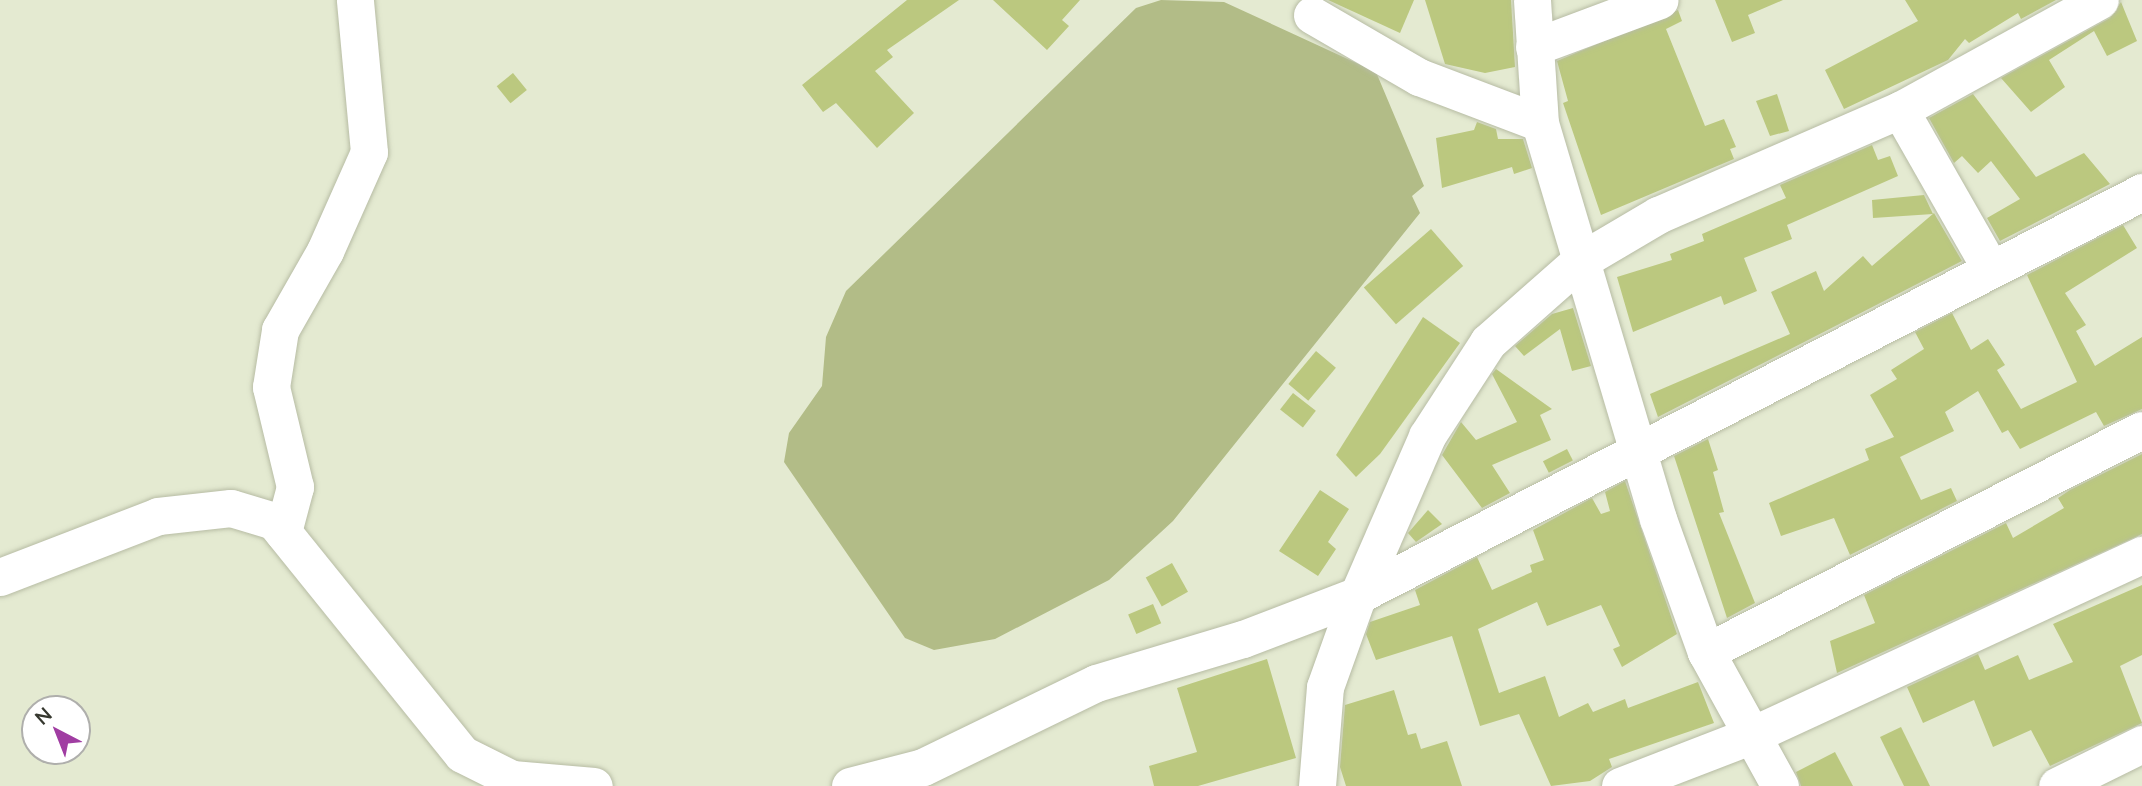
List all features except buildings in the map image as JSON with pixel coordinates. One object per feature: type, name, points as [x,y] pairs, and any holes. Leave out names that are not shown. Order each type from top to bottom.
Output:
[{"type":"street","points":[[283,532],[295,487],[271,387],[280,330],[325,251],[369,152],[355,0]]},
{"type":"street","points":[[1532,0],[1540,124],[1637,448],[1706,652],[1780,786]]},
{"type":"street","points":[[1534,47],[1660,0]]},
{"type":"street","points":[[1317,786],[1325,687],[1358,595],[1427,436],[1488,342],[1580,261],[1658,215],[1900,110],[2100,0]]},
{"type":"street","points":[[1312,15],[1419,77],[1540,124]]},
{"type":"street","points":[[1900,110],[1990,268]]},
{"type":"street","points":[[850,786],[923,767],[1096,683],[1244,639],[1358,595],[1637,448],[2142,192]]},
{"type":"street","points":[[1706,652],[2142,430]]},
{"type":"street","points":[[0,577],[158,516],[231,508],[274,521],[462,754],[512,779],[594,786]]},
{"type":"street","points":[[1620,786],[1752,735],[2142,555]]},
{"type":"street","points":[[2057,786],[2142,744]]},
{"type":"green space","points":[[1161,0],[1224,2],[1376,72],[1424,186],[1412,196],[1420,213],[1173,521],[1109,580],[995,639],[934,650],[905,638],[784,462],[789,433],[822,386],[826,337],[846,291],[1136,8]]}]
